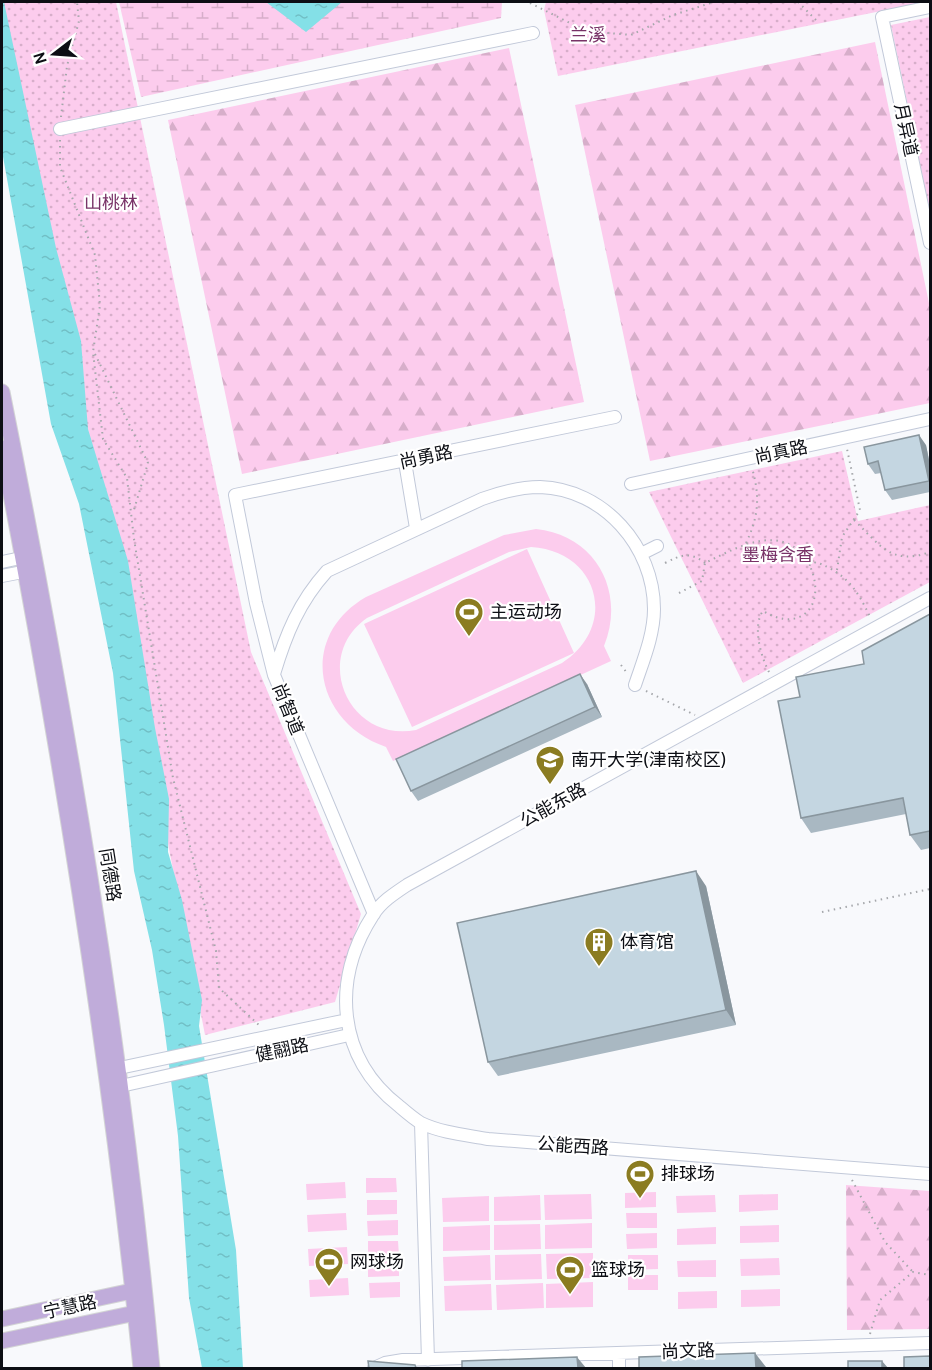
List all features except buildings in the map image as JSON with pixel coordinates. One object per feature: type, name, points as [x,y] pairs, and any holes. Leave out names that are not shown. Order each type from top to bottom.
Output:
[{"type":"main road","name":"同德路","points":[[2,392],[112,1070],[139,1289],[141,1368]]},
{"type":"main road","name":"同德路","points":[[2,448],[30,563]]},
{"type":"main road","name":"宁慧路","points":[[2,1319],[139,1289]]},
{"type":"main road","name":"同德路","points":[[141,1312],[152,1368]]},
{"type":"main road","name":"宁慧路","points":[[2,1341],[141,1312]]},
{"type":"street","name":"月异道","points":[[930,7],[882,17],[930,243]]},
{"type":"street","points":[[60,129],[532,33]]},
{"type":"street","name":"尚勇路","points":[[235,495],[405,462],[615,417]]},
{"type":"street","name":"尚真路","points":[[631,484],[930,419]]},
{"type":"street","points":[[405,462],[416,528]]},
{"type":"street","points":[[274,675],[288,628],[311,588],[327,571],[416,528],[504,491],[543,487],[580,495],[600,506],[624,528],[643,553],[653,591],[654,610],[651,632],[635,685]]},
{"type":"street","name":"尚智道","points":[[235,495],[255,603],[274,675],[374,914]]},
{"type":"street","points":[[643,553],[657,546]]},
{"type":"street","points":[[2,562],[30,563]]},
{"type":"street","points":[[2,576],[30,563]]},
{"type":"street","name":"公能东路","points":[[347,1020],[345,1004],[353,954],[374,914],[407,885],[708,722],[775,682],[930,598]]},
{"type":"street","name":"健翮路","points":[[112,1070],[347,1020]]},
{"type":"street","name":"公能西路","points":[[347,1020],[349,1035],[368,1077],[387,1097],[421,1123],[454,1133],[488,1139],[930,1174]]},
{"type":"street","name":"健翮路","points":[[114,1087],[349,1035]]},
{"type":"street","points":[[421,1123],[428,1360]]},
{"type":"street","name":"尚文路","points":[[374,1368],[394,1362],[428,1360],[930,1343]]},
{"type":"street","points":[[619,1354],[619,1368]]},
{"type":"path","points":[[77,2],[79,21],[67,66],[60,129],[60,167],[95,255],[100,305],[93,352],[103,439],[127,478],[173,778],[216,951],[219,988],[271,1036]]},
{"type":"path","points":[[530,3],[586,31],[631,35],[673,15],[714,2]]},
{"type":"path","points":[[798,2],[816,20]]},
{"type":"path","points":[[93,352],[148,463],[132,517]]},
{"type":"path","points":[[837,570],[842,537],[860,510],[844,438]]},
{"type":"path","points":[[746,543],[753,530],[759,494],[749,459]]},
{"type":"path","points":[[854,520],[893,556],[916,557],[930,552]]},
{"type":"path","points":[[705,563],[746,543],[774,541],[794,547],[810,565],[817,581],[817,596],[811,609],[789,619],[774,618],[763,611],[760,615],[759,637],[764,662],[775,682]]},
{"type":"path","points":[[665,563],[681,555],[693,554],[705,563]]},
{"type":"path","points":[[810,565],[816,562],[837,570],[859,593],[875,628]]},
{"type":"path","points":[[679,593],[702,581],[705,563]]},
{"type":"path","points":[[635,685],[708,722]]},
{"type":"path","points":[[822,912],[930,888]]},
{"type":"path","points":[[844,1167],[885,1242],[913,1272],[930,1275]]},
{"type":"path","points":[[867,1346],[880,1300],[913,1272]]},
{"type":"green space","name":"山桃林","points":[[2,2],[116,2],[251,652],[361,914],[335,1002],[205,1035],[88,429]]},
{"type":"green space","points":[[119,2],[502,2],[501,18],[141,97]]},
{"type":"green space","name":"兰溪","points":[[546,2],[926,2],[558,76],[544,10]]},
{"type":"green space","points":[[930,17],[930,212],[891,25]]},
{"type":"green space","points":[[875,42],[930,308],[930,403],[650,461],[575,105]]},
{"type":"green space","points":[[509,48],[584,402],[242,474],[168,120]]},
{"type":"green space","name":"墨梅含香","points":[[842,451],[858,521],[930,505],[930,582],[743,683],[649,492]]},
{"type":"green space","name":"主运动场","points":[[536,529],[557,534],[575,542],[590,554],[601,570],[608,587],[611,606],[610,626],[604,646],[611,661],[393,761],[386,747],[362,735],[343,719],[330,700],[324,678],[323,656],[330,634],[344,614],[366,597],[504,535]],"holes":[[[531,547],[554,552],[573,562],[586,576],[593,593],[595,611],[591,630],[580,648],[562,663],[416,730],[392,731],[372,723],[356,711],[345,694],[340,674],[342,654],[350,635],[367,618],[509,552]]]},
{"type":"green space","name":"主运动场","points":[[527,549],[574,653],[412,727],[364,624]]},
{"type":"green space","points":[[366,1178],[396,1178],[397,1192],[366,1193]]},
{"type":"green space","name":"网球场","points":[[345,1182],[346,1198],[307,1200],[306,1184]]},
{"type":"green space","points":[[846,1185],[930,1191],[930,1329],[847,1330]]},
{"type":"green space","name":"排球场","points":[[656,1192],[656,1207],[625,1208],[625,1193]]},
{"type":"green space","name":"篮球场","points":[[591,1194],[592,1219],[545,1220],[544,1195]]},
{"type":"green space","points":[[778,1194],[778,1210],[739,1212],[739,1195]]},
{"type":"green space","points":[[540,1195],[541,1220],[494,1221],[494,1197]]},
{"type":"green space","points":[[715,1195],[716,1212],[677,1213],[676,1196]]},
{"type":"green space","points":[[489,1196],[489,1221],[443,1222],[442,1198]]},
{"type":"green space","points":[[367,1200],[397,1200],[397,1214],[367,1215]]},
{"type":"green space","name":"网球场","points":[[346,1213],[347,1230],[308,1232],[307,1215]]},
{"type":"green space","name":"排球场","points":[[626,1213],[657,1213],[657,1228],[627,1228]]},
{"type":"green space","points":[[398,1220],[398,1235],[368,1236],[367,1221]]},
{"type":"green space","name":"篮球场","points":[[592,1223],[592,1248],[545,1249],[545,1225]]},
{"type":"green space","name":"篮球场","points":[[540,1224],[541,1249],[494,1250],[494,1225]]},
{"type":"green space","points":[[490,1225],[490,1250],[443,1251],[443,1227]]},
{"type":"green space","points":[[779,1225],[779,1242],[740,1243],[740,1226]]},
{"type":"green space","points":[[716,1227],[716,1244],[677,1245],[677,1229]]},
{"type":"green space","name":"排球场","points":[[657,1233],[657,1248],[627,1249],[626,1234]]},
{"type":"green space","points":[[368,1241],[398,1241],[399,1256],[368,1256]]},
{"type":"green space","name":"网球场","points":[[347,1247],[348,1264],[309,1266],[308,1249]]},
{"type":"green space","name":"篮球场","points":[[593,1253],[593,1278],[547,1279],[546,1254]]},
{"type":"green space","name":"篮球场","points":[[541,1254],[542,1279],[495,1280],[495,1255]]},
{"type":"green space","points":[[490,1255],[491,1280],[444,1281],[443,1257]]},
{"type":"green space","points":[[628,1255],[658,1255],[658,1269],[628,1270]]},
{"type":"green space","points":[[779,1258],[780,1275],[741,1276],[740,1259]]},
{"type":"green space","points":[[716,1260],[716,1277],[678,1277],[677,1261]]},
{"type":"green space","points":[[399,1261],[399,1276],[368,1277],[368,1262]]},
{"type":"green space","points":[[628,1275],[658,1275],[658,1290],[628,1290]]},
{"type":"green space","name":"网球场","points":[[348,1278],[349,1295],[310,1297],[309,1280]]},
{"type":"green space","points":[[400,1282],[400,1297],[370,1298],[369,1283]]},
{"type":"green space","name":"篮球场","points":[[593,1282],[593,1307],[546,1308],[546,1284]]},
{"type":"green space","name":"篮球场","points":[[543,1283],[544,1308],[497,1310],[496,1285]]},
{"type":"green space","points":[[491,1284],[492,1310],[445,1311],[444,1286]]},
{"type":"green space","points":[[780,1289],[780,1306],[741,1307],[741,1290]]},
{"type":"green space","points":[[717,1291],[717,1308],[678,1309],[678,1292]]},
{"type":"water","points":[[2,2],[4,2],[56,248],[81,341],[88,429],[128,561],[169,799],[168,852],[182,900],[202,1000],[199,1026],[236,1250],[243,1368],[202,1368],[189,1298],[178,1136],[152,950],[134,871],[113,673],[79,504],[51,424],[2,151]]},
{"type":"water","points":[[266,2],[342,2],[306,32]]},
{"type":"place","name":"主运动场","points":[[469,638]]},
{"type":"place","name":"南开大学(津南校区)","points":[[550,786]]},
{"type":"place","name":"体育馆","points":[[599,968]]},
{"type":"place","name":"排球场","points":[[640,1200]]},
{"type":"place","name":"网球场","points":[[329,1288]]},
{"type":"place","name":"篮球场","points":[[570,1296]]}]
